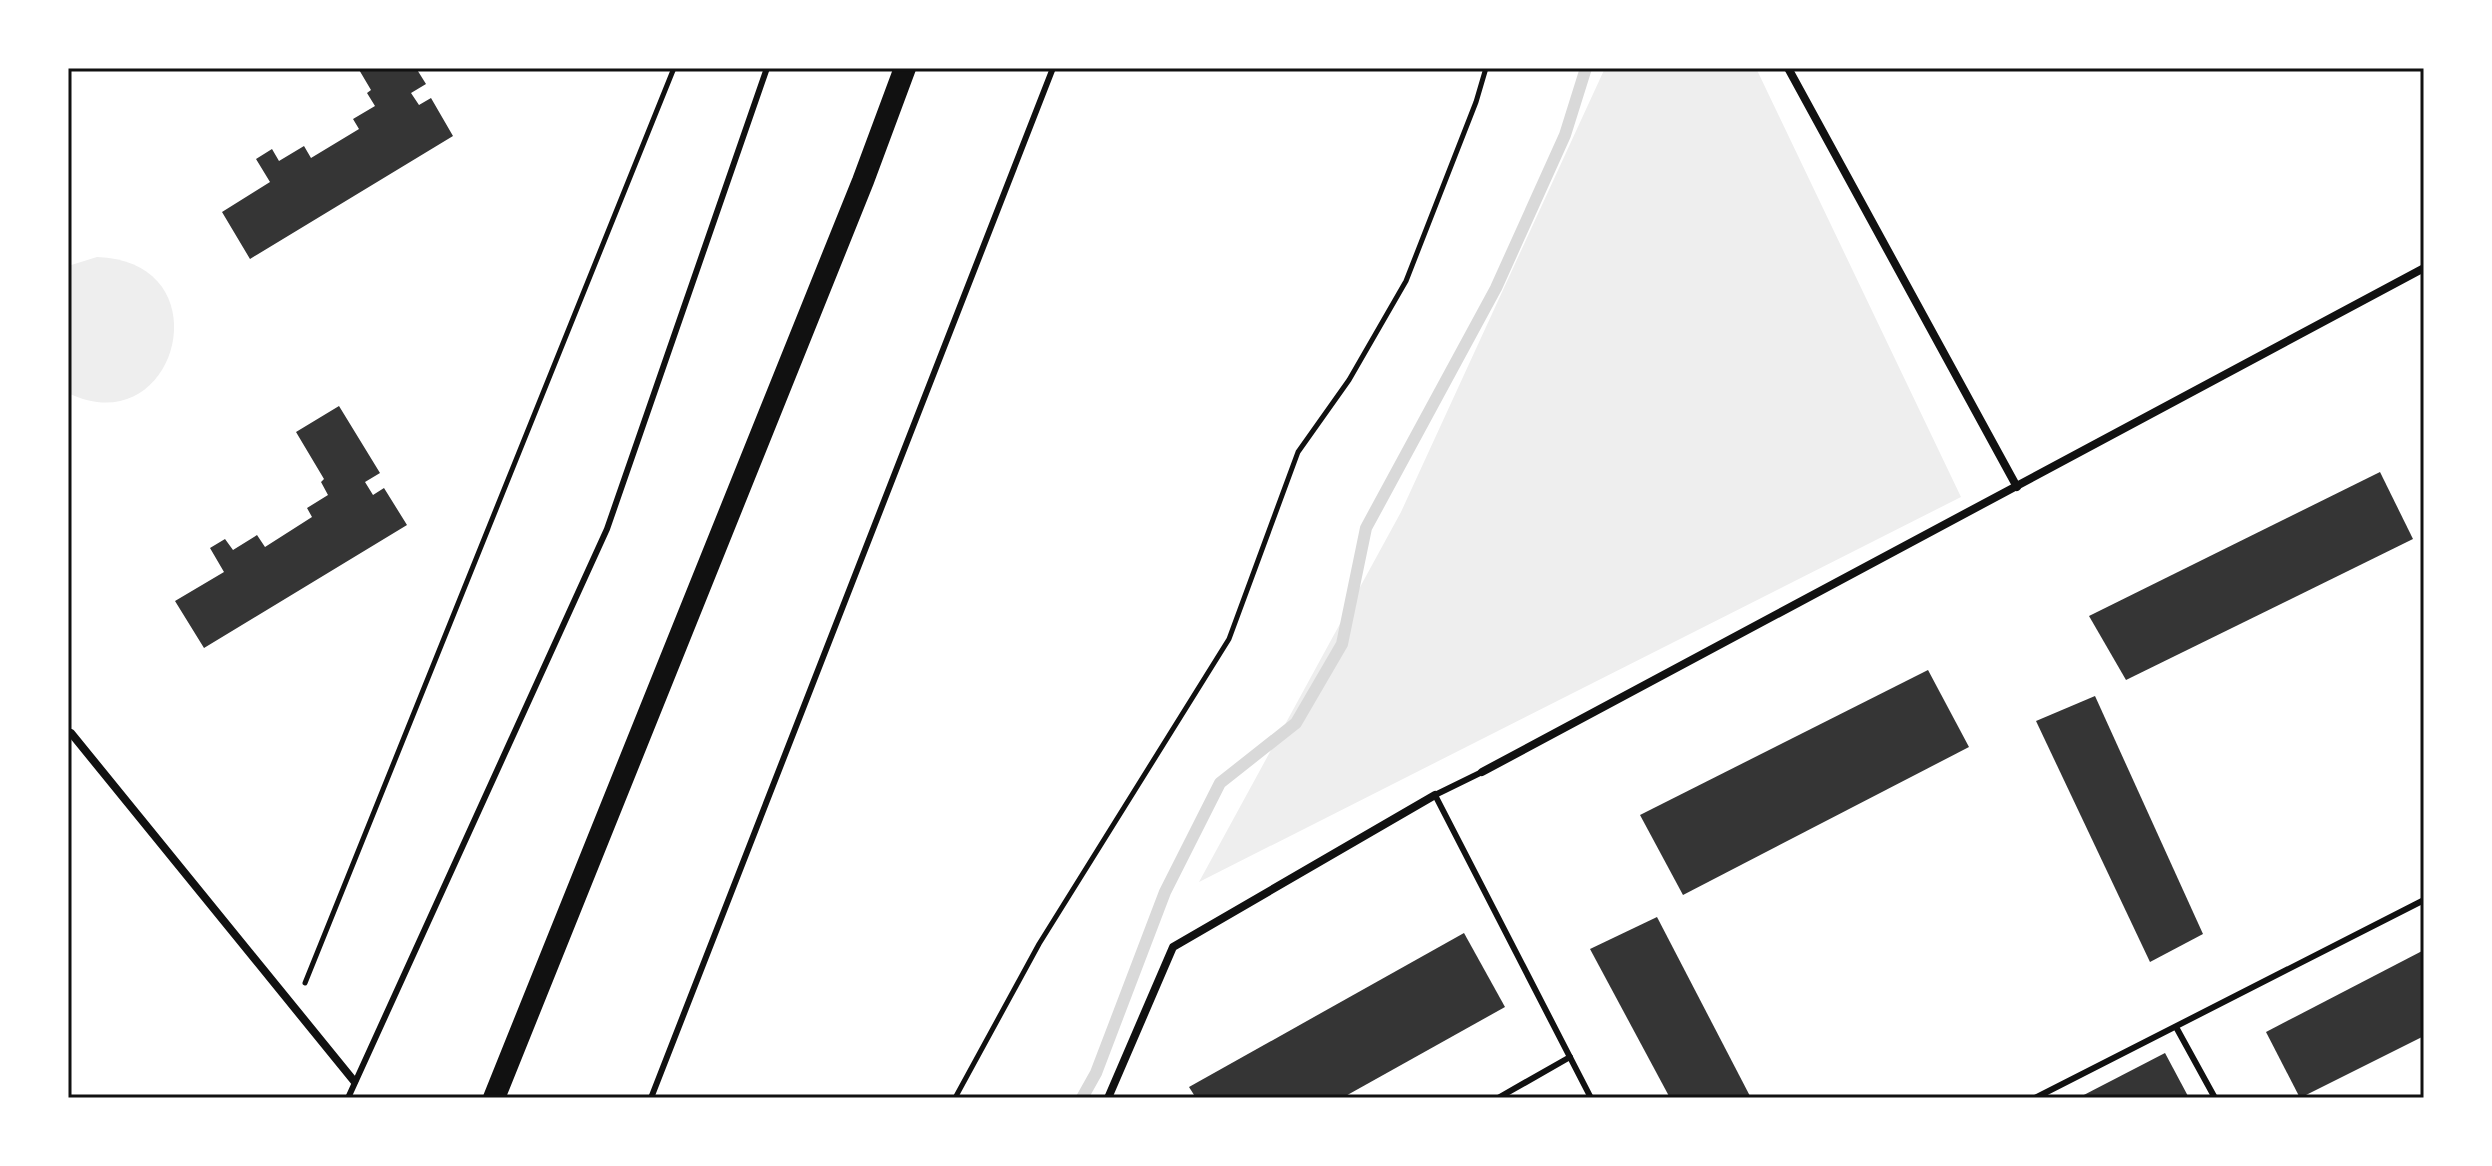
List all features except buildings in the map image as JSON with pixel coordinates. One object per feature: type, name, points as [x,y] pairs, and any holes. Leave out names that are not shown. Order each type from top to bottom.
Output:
[{"type":"highway","points":[[494,1098],[852,210],[905,68]]},
{"type":"street","points":[[1788,68],[2017,487]]},
{"type":"street","points":[[1482,772],[2424,268]]},
{"type":"street","points":[[68,732],[354,1081]]},
{"type":"street","points":[[1108,1098],[1173,947],[1435,795]]},
{"type":"lane","points":[[348,1098],[607,529],[767,68]]},
{"type":"lane","points":[[651,1098],[1053,68]]},
{"type":"lane","points":[[1482,772],[1435,795],[1591,1098]]},
{"type":"lane","points":[[2035,1098],[2424,900]]},
{"type":"lane","points":[[2176,1027],[2215,1098]]},
{"type":"lane","points":[[1498,1098],[1570,1057]]},
{"type":"path","points":[[295,1008],[674,68]]},
{"type":"path","points":[[955,1098],[1039,944],[1229,639],[1298,452],[1349,380],[1406,281],[1476,102],[1486,68]]},
{"type":"shaded area","points":[[1605,68],[1756,68],[1961,497],[1199,882],[1401,512]]},
{"type":"shaded area","points":[[97,257],[137,266],[162,287],[173,316],[172,346],[159,374],[137,395],[106,403],[68,393],[68,266]]},
{"type":"waterway","points":[[1082,1098],[1096,1073],[1165,892],[1220,783],[1296,723],[1342,644],[1366,528],[1496,288],[1565,135],[1586,68]]}]
